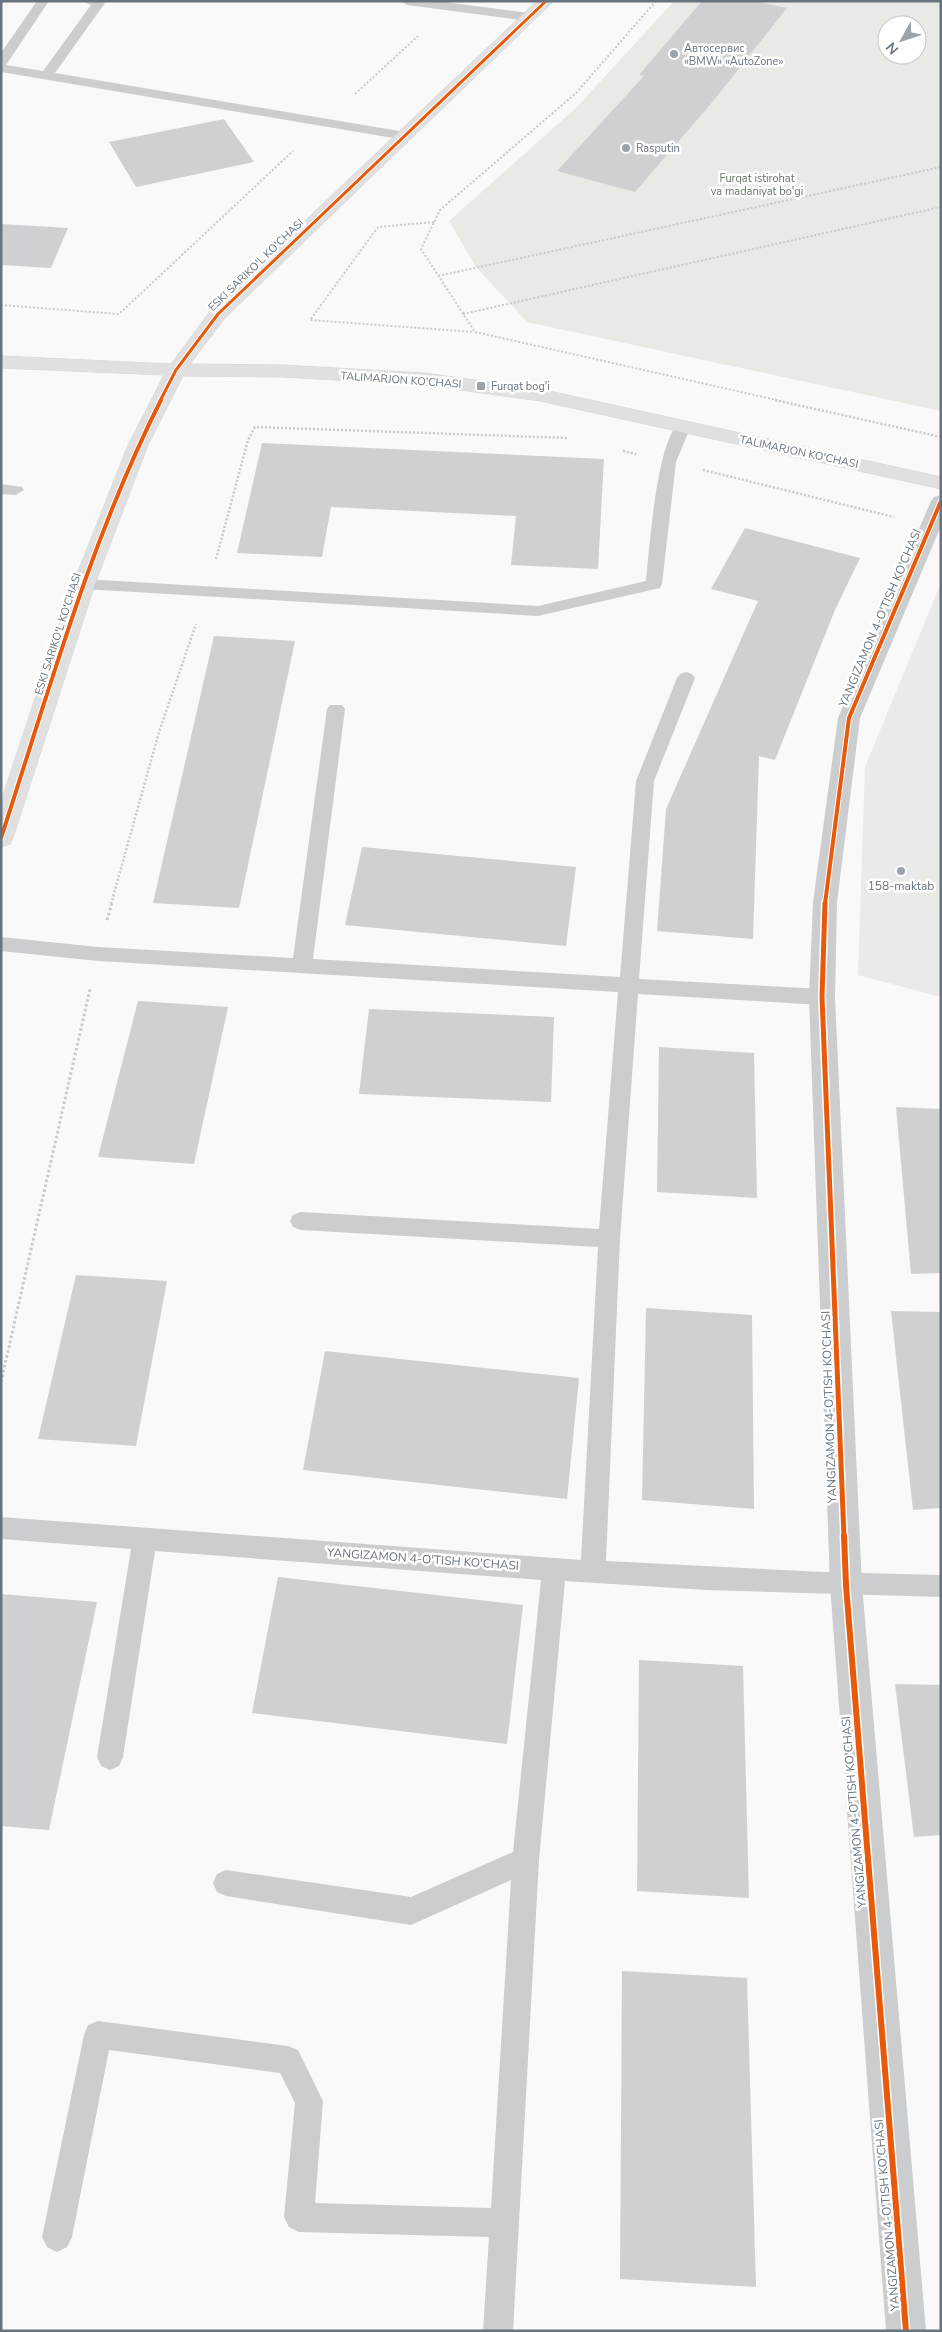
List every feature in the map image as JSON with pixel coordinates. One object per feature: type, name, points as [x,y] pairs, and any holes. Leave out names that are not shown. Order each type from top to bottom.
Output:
[{"type":"street","name":"ESKI SARIKO'L KO'CHASI","points":[[1,838],[84,584],[138,445],[176,370],[218,314],[546,1]]},
{"type":"street","name":"TALIMARJON KO'CHASI","points":[[1,362],[176,370],[283,371],[424,379],[540,395],[941,483]]},
{"type":"street","name":"YANGIZAMON 4-O'TISH KO'CHASI","points":[[906,2331],[846,1585],[822,997],[825,902],[849,718],[941,501]]},
{"type":"lane","points":[[1,62],[43,1]]},
{"type":"lane","points":[[47,75],[99,3],[88,1]]},
{"type":"lane","points":[[407,1],[529,17]]},
{"type":"lane","points":[[1,68],[326,121],[405,136]]},
{"type":"lane","points":[[84,584],[538,611],[654,584],[668,462],[683,426]]},
{"type":"lane","points":[[593,1571],[610,1239],[645,782],[686,678]]},
{"type":"lane","points":[[302,966],[336,709]]},
{"type":"lane","points":[[1,944],[98,954],[822,997]]},
{"type":"lane","points":[[302,1221],[610,1239]]},
{"type":"lane","name":"YANGIZAMON 4-O'TISH KO'CHASI","points":[[1,1528],[554,1569],[846,1585],[941,1586]]},
{"type":"lane","points":[[110,1757],[145,1538]]},
{"type":"lane","points":[[498,2331],[526,1860],[554,1569]]},
{"type":"lane","points":[[226,1883],[411,1911],[526,1860]]},
{"type":"lane","points":[[57,2237],[98,2035],[288,2060],[309,2101],[299,2217],[504,2223]]},
{"type":"path","points":[[474,332],[421,248],[440,210],[576,93],[656,1]]},
{"type":"path","points":[[1,305],[118,314],[450,7]]},
{"type":"path","points":[[438,276],[941,167]]},
{"type":"path","points":[[463,314],[941,207]]},
{"type":"path","points":[[434,222],[378,227],[310,320],[474,332],[941,436]]},
{"type":"shaded area","name":"158-maktab","points":[[941,583],[941,997],[858,975],[865,767]]},
{"type":"green space","name":"Furqat istirohat va madaniyat bo'gi","points":[[674,1],[941,1],[941,411],[527,322],[476,267],[449,221],[577,107]]},
{"type":"green space","points":[[941,818],[941,916],[909,907]]},
{"type":"building","points":[[702,1],[753,1],[787,8],[714,100],[635,192],[557,171],[644,76],[639,75]]},
{"type":"building","points":[[224,119],[254,162],[136,187],[109,142]]},
{"type":"building","points":[[1,224],[68,228],[51,268],[1,265]]},
{"type":"building","points":[[262,443],[604,459],[598,569],[511,565],[516,516],[331,507],[322,557],[237,553]]},
{"type":"building","points":[[745,528],[860,558],[835,610],[775,760],[759,756],[753,939],[657,931],[666,809],[758,601],[711,589]]},
{"type":"building","points":[[214,636],[295,641],[239,908],[153,903]]},
{"type":"building","points":[[362,847],[576,867],[566,946],[345,925]]},
{"type":"building","points":[[138,1001],[228,1007],[194,1164],[98,1157]]},
{"type":"building","points":[[369,1009],[554,1017],[551,1102],[359,1094]]},
{"type":"building","points":[[659,1047],[754,1053],[757,1198],[657,1192]]},
{"type":"building","points":[[896,1107],[941,1109],[941,1273],[911,1274]]},
{"type":"building","points":[[76,1275],[167,1281],[136,1446],[38,1439]]},
{"type":"building","points":[[646,1308],[752,1315],[754,1509],[642,1500]]},
{"type":"building","points":[[891,1311],[941,1312],[941,1508],[913,1510]]},
{"type":"building","points":[[325,1351],[579,1378],[567,1499],[303,1470]]},
{"type":"building","points":[[278,1577],[523,1605],[507,1744],[252,1713]]},
{"type":"building","points":[[1,1594],[97,1602],[49,1830],[1,1826]]},
{"type":"building","points":[[639,1660],[743,1666],[749,1898],[637,1891]]},
{"type":"building","points":[[895,1684],[941,1685],[941,1835],[914,1837]]},
{"type":"building","points":[[622,1971],[747,1978],[756,2287],[620,2279]]},
{"type":"cycle path","points":[[1,838],[84,584],[138,445],[176,370],[218,314],[546,1]]},
{"type":"cycle path","points":[[906,2331],[846,1585],[822,997],[825,902],[849,718],[941,501]]},
{"type":"place","name":"Автосервис «BMW» «AutoZone»","points":[[674,54]]},
{"type":"place","name":"Rasputin","points":[[626,148]]},
{"type":"place","name":"Furqat bog'i","points":[[481,386]]},
{"type":"place","name":"158-maktab","points":[[901,871]]}]
